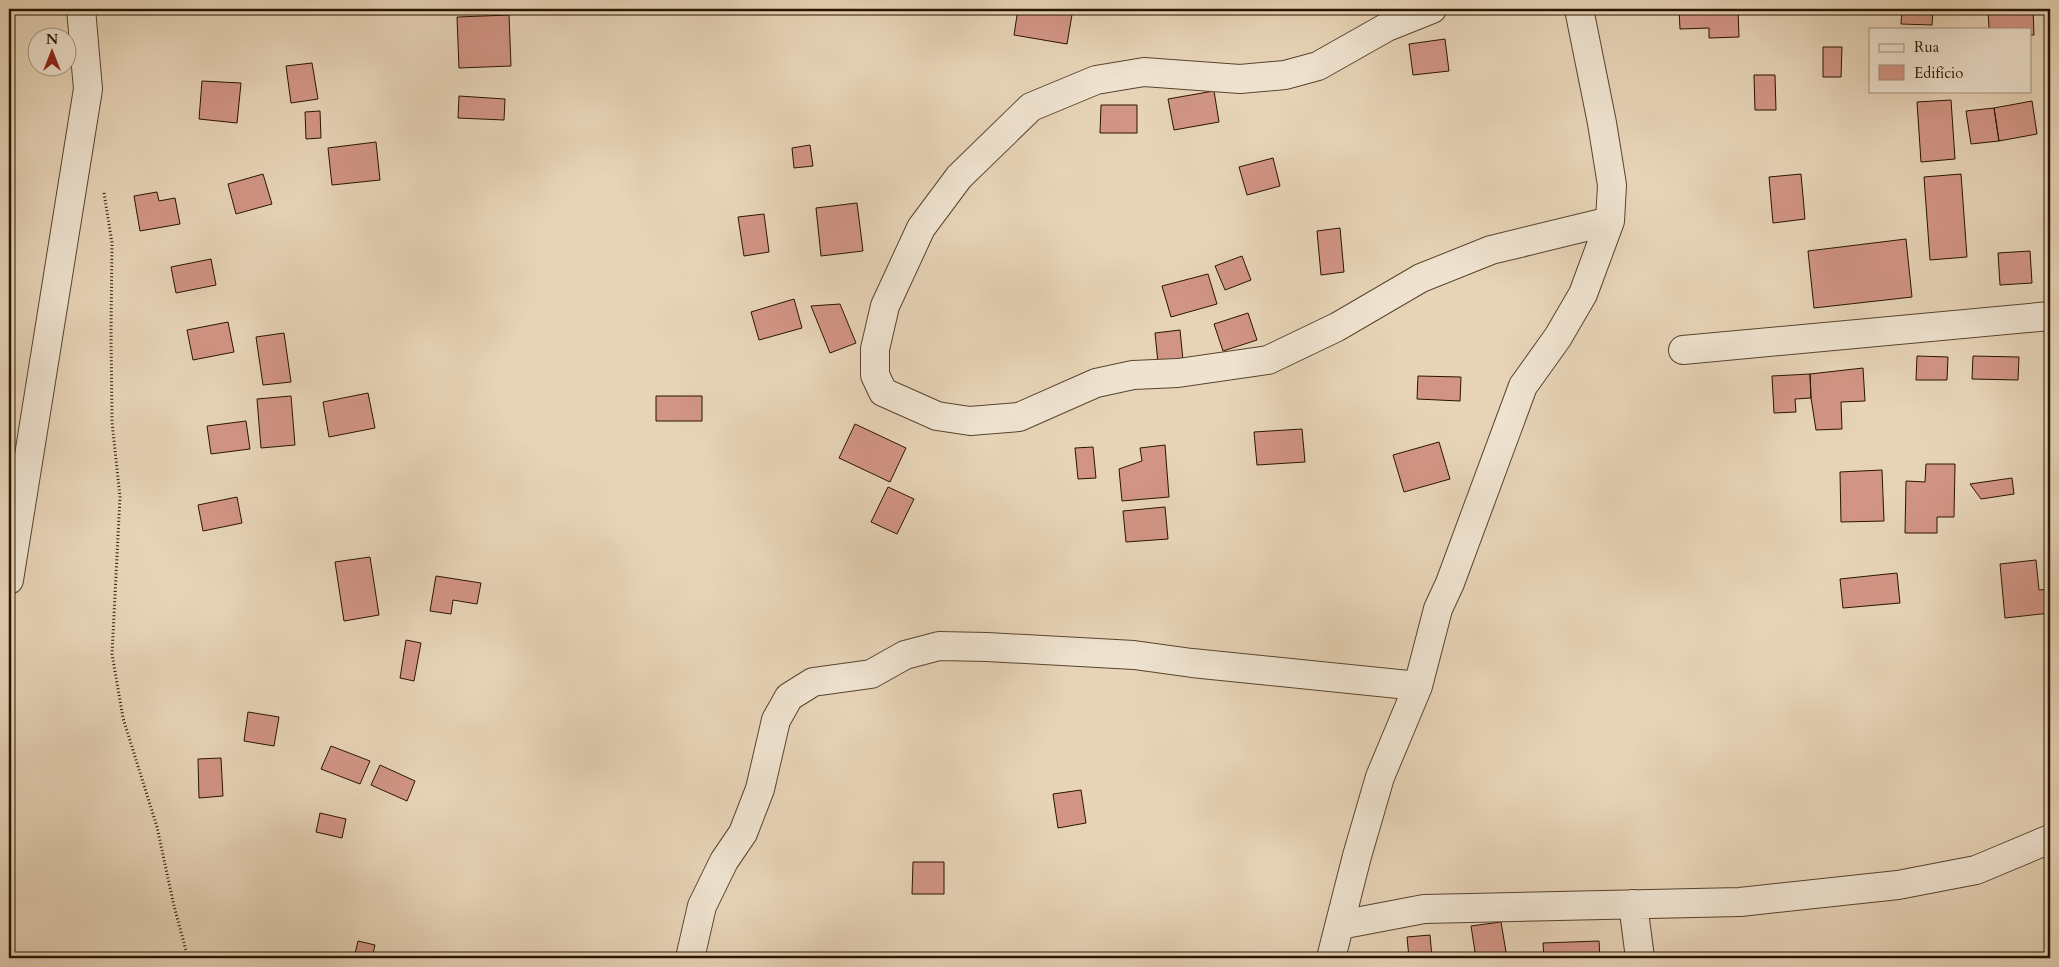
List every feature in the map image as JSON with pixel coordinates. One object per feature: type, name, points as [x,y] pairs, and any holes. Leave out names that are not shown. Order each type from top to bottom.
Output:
[{"type":"street","points":[[9,580],[88,89],[81,9]]},
{"type":"street","points":[[1432,9],[1387,27],[1318,66],[1285,74],[1240,79],[1144,72],[1096,80],[1031,107],[959,177],[921,228],[885,306],[875,349],[876,375],[883,392],[937,416],[970,421],[1019,417],[1096,383],[1133,375],[1178,373],[1268,360],[1337,327],[1421,278],[1491,250],[1610,221]]},
{"type":"street","points":[[1331,958],[1380,777],[1418,686],[1438,609],[1453,574],[1523,386],[1558,337],[1583,294],[1610,221],[1612,185],[1602,123],[1579,9]]},
{"type":"street","points":[[1683,350],[2050,316]]},
{"type":"street","points":[[690,958],[702,906],[724,861],[743,833],[760,789],[776,720],[790,697],[813,682],[871,674],[905,655],[939,646],[1134,655],[1192,663],[1418,686]]},
{"type":"street","points":[[1340,924],[1424,910],[1740,902],[1898,885],[1976,870],[2050,839]]},
{"type":"street","points":[[1633,904],[1640,958]]},
{"type":"path","points":[[103,185],[112,243],[112,422],[120,497],[112,654],[123,718],[157,827],[174,906],[188,958]]},
{"type":"building","points":[[1018,9],[1073,9],[1067,44],[1014,35]]},
{"type":"building","points":[[1679,9],[1738,9],[1739,37],[1709,38],[1709,28],[1680,29]]},
{"type":"building","points":[[1902,9],[1933,9],[1932,25],[1901,24]]},
{"type":"building","points":[[1988,9],[2033,9],[2034,35],[2032,35],[2032,28],[1989,28]]},
{"type":"building","points":[[509,15],[511,66],[459,68],[457,17]]},
{"type":"building","points":[[1445,39],[1449,71],[1413,75],[1409,44]]},
{"type":"building","points":[[1823,47],[1842,47],[1841,77],[1823,77]]},
{"type":"building","points":[[312,63],[318,99],[291,103],[286,66]]},
{"type":"building","points":[[1754,75],[1775,75],[1776,110],[1755,110]]},
{"type":"building","points":[[202,81],[241,83],[237,123],[199,119]]},
{"type":"building","points":[[1214,91],[1219,122],[1174,130],[1168,99]]},
{"type":"building","points":[[459,96],[505,99],[504,120],[458,118]]},
{"type":"building","points":[[1951,100],[1955,159],[1921,162],[1917,102]]},
{"type":"building","points":[[2032,101],[2037,134],[1999,141],[1994,108]]},
{"type":"building","points":[[1101,105],[1137,105],[1137,133],[1100,133]]},
{"type":"building","points":[[1994,108],[1999,141],[1971,144],[1966,111]]},
{"type":"building","points":[[320,111],[321,138],[306,139],[305,112]]},
{"type":"building","points":[[376,142],[380,180],[332,185],[328,148]]},
{"type":"building","points":[[810,145],[813,166],[794,168],[792,148]]},
{"type":"building","points":[[1273,158],[1280,186],[1247,195],[1239,167]]},
{"type":"building","points":[[263,174],[272,204],[236,214],[228,184]]},
{"type":"building","points":[[1801,174],[1805,219],[1773,223],[1769,177]]},
{"type":"building","points":[[1961,174],[1967,257],[1930,260],[1924,177]]},
{"type":"building","points":[[157,192],[159,201],[175,198],[180,224],[140,231],[134,196]]},
{"type":"building","points":[[857,203],[863,251],[821,256],[816,208]]},
{"type":"building","points":[[764,214],[769,252],[744,256],[738,217]]},
{"type":"building","points":[[1340,228],[1344,272],[1321,275],[1317,231]]},
{"type":"building","points":[[1906,239],[1912,297],[1814,308],[1808,251]]},
{"type":"building","points":[[2030,251],[2032,283],[2000,285],[1998,253]]},
{"type":"building","points":[[1242,256],[1251,280],[1225,290],[1215,266]]},
{"type":"building","points":[[211,259],[216,285],[176,293],[171,267]]},
{"type":"building","points":[[1208,274],[1217,304],[1171,317],[1162,286]]},
{"type":"building","points":[[794,299],[802,328],[759,340],[751,312]]},
{"type":"building","points":[[840,304],[856,343],[830,353],[811,306]]},
{"type":"building","points":[[1248,313],[1257,340],[1223,351],[1214,324]]},
{"type":"building","points":[[228,322],[234,352],[193,360],[187,330]]},
{"type":"building","points":[[1180,330],[1183,360],[1158,363],[1155,333]]},
{"type":"building","points":[[284,333],[291,382],[263,385],[256,337]]},
{"type":"building","points":[[1917,356],[1948,357],[1947,380],[1916,380]]},
{"type":"building","points":[[1973,356],[2019,357],[2018,380],[1972,379]]},
{"type":"building","points":[[1863,368],[1865,401],[1841,402],[1842,429],[1816,430],[1811,398],[1810,374]]},
{"type":"building","points":[[1810,374],[1811,398],[1795,399],[1796,412],[1774,413],[1772,376]]},
{"type":"building","points":[[1418,376],[1461,377],[1460,401],[1417,399]]},
{"type":"building","points":[[368,393],[375,428],[329,437],[323,402]]},
{"type":"building","points":[[291,396],[295,445],[261,448],[257,399]]},
{"type":"building","points":[[656,396],[702,396],[702,421],[656,421]]},
{"type":"building","points":[[246,421],[250,449],[211,454],[207,426]]},
{"type":"building","points":[[855,424],[906,448],[890,482],[839,458]]},
{"type":"building","points":[[1302,429],[1305,462],[1257,465],[1254,432]]},
{"type":"building","points":[[1439,442],[1450,479],[1404,492],[1393,455]]},
{"type":"building","points":[[1165,445],[1169,497],[1122,501],[1119,469],[1142,461],[1140,448]]},
{"type":"building","points":[[1093,447],[1096,478],[1078,479],[1075,448]]},
{"type":"building","points":[[1926,464],[1955,464],[1954,517],[1937,517],[1937,533],[1905,533],[1906,481],[1925,482]]},
{"type":"building","points":[[1882,470],[1884,521],[1841,522],[1840,472]]},
{"type":"building","points":[[2012,478],[2014,494],[1981,499],[1970,484]]},
{"type":"building","points":[[888,487],[914,499],[897,534],[871,522]]},
{"type":"building","points":[[237,497],[242,523],[203,531],[198,505]]},
{"type":"building","points":[[1165,507],[1168,539],[1126,542],[1123,511]]},
{"type":"building","points":[[370,557],[379,615],[344,621],[335,562]]},
{"type":"building","points":[[2036,560],[2039,590],[2050,589],[2050,613],[2005,618],[2000,564]]},
{"type":"building","points":[[1897,573],[1900,603],[1843,608],[1840,579]]},
{"type":"building","points":[[436,576],[481,583],[477,604],[453,600],[451,614],[430,611]]},
{"type":"building","points":[[406,640],[421,643],[414,681],[400,678]]},
{"type":"building","points":[[248,712],[279,717],[274,746],[244,741]]},
{"type":"building","points":[[331,746],[370,761],[360,784],[321,769]]},
{"type":"building","points":[[221,758],[223,796],[199,798],[198,759]]},
{"type":"building","points":[[380,765],[415,781],[407,801],[371,785]]},
{"type":"building","points":[[1081,790],[1086,823],[1058,828],[1053,794]]},
{"type":"building","points":[[320,813],[346,819],[342,838],[316,832]]},
{"type":"building","points":[[913,862],[944,862],[944,894],[912,894]]},
{"type":"building","points":[[1501,922],[1507,958],[1476,958],[1471,926]]},
{"type":"building","points":[[1430,935],[1432,958],[1409,958],[1407,937]]},
{"type":"building","points":[[358,941],[375,945],[372,958],[354,958]]},
{"type":"building","points":[[1599,941],[1600,958],[1544,958],[1543,943]]}]
